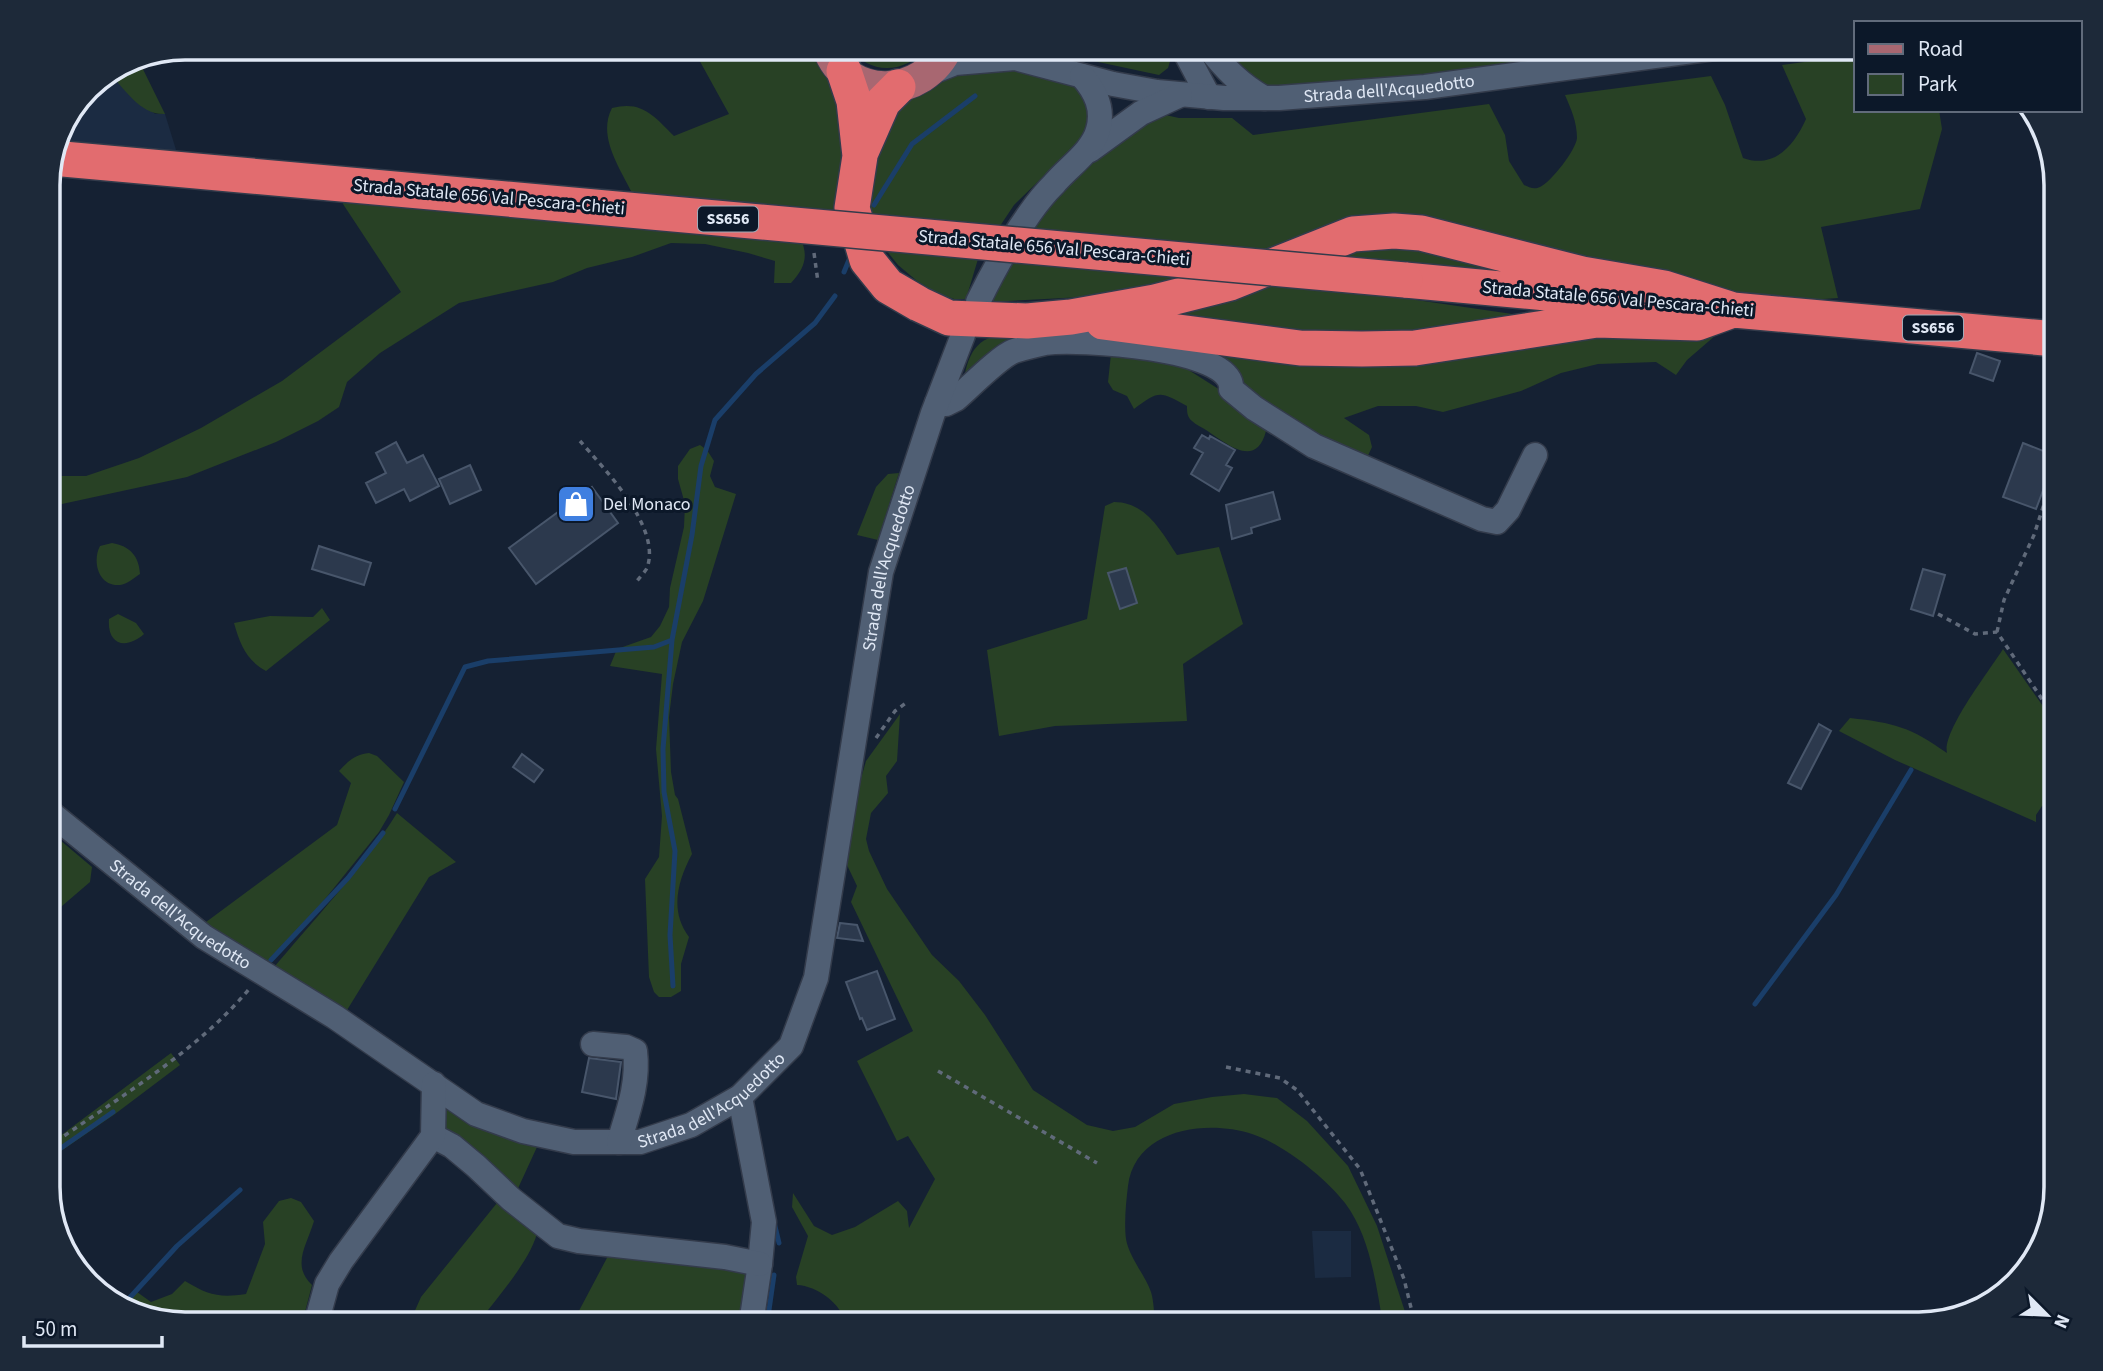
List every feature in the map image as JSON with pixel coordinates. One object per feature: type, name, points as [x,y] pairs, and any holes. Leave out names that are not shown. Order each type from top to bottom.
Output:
[{"type":"highway","points":[[836,60],[854,101],[860,156]]},
{"type":"highway","points":[[912,81],[883,103],[860,156],[852,208],[867,260],[888,286],[950,318],[1027,321],[1071,317],[1155,302],[1230,283],[1353,234],[1394,231],[1421,233],[1581,274],[1664,288],[1733,310]]},
{"type":"highway","name":"Strada Statale 656 Val Pescara-Chieti","points":[[63,159],[2044,338]]},
{"type":"highway","points":[[1071,317],[1287,346],[1352,349],[1415,348],[1597,320],[1697,323],[1733,310]]},
{"type":"main road","points":[[837,60],[860,82],[878,87],[912,81],[940,60]]},
{"type":"street","name":"Strada dell'Acquedotto","points":[[912,81],[955,63],[970,60]]},
{"type":"street","name":"Strada dell'Acquedotto","points":[[1029,60],[1082,76],[1171,94],[1265,98],[1426,87],[1626,60]]},
{"type":"street","points":[[1171,94],[1180,60]]},
{"type":"street","points":[[1189,60],[1209,97]]},
{"type":"street","points":[[1208,60],[1209,97]]},
{"type":"street","points":[[1218,60],[1246,88],[1265,98]]},
{"type":"street","name":"Strada dell'Acquedotto","points":[[978,302],[993,271],[1030,214],[1054,183],[1091,145],[1098,131],[1100,116],[1095,94],[1082,76]]},
{"type":"street","name":"Strada dell'Acquedotto","points":[[1081,156],[1171,94]]},
{"type":"street","name":"Strada dell'Acquedotto","points":[[60,821],[204,937],[335,1017],[476,1114],[523,1131],[574,1142],[640,1142],[691,1125],[740,1097],[791,1046],[816,978],[881,572],[937,404],[964,335]]},
{"type":"street","points":[[937,404],[946,404],[956,399],[1011,352],[1047,342],[1109,343],[1154,348],[1196,359],[1225,373],[1230,380],[1231,389],[1254,408],[1314,446],[1482,519],[1497,522],[1508,510],[1535,455]]},
{"type":"street","points":[[593,1044],[626,1047],[635,1051],[635,1090],[619,1142]]},
{"type":"street","points":[[319,1312],[327,1284],[341,1261],[433,1136],[434,1084]]},
{"type":"street","points":[[740,1097],[764,1222],[753,1312]]},
{"type":"street","points":[[433,1136],[452,1146],[511,1199],[558,1236],[579,1241],[725,1257],[760,1264]]},
{"type":"path","points":[[580,441],[632,505],[642,525],[648,545],[648,557],[647,568],[638,581]]},
{"type":"path","points":[[2044,504],[2034,535],[2004,600],[1997,632],[2044,702]]},
{"type":"path","points":[[1938,614],[1975,634],[1997,632]]},
{"type":"path","points":[[853,755],[866,752],[895,712],[906,703]]},
{"type":"path","points":[[60,1139],[171,1061],[229,1012],[263,973]]},
{"type":"path","points":[[1226,1067],[1280,1078],[1297,1090],[1360,1169],[1404,1279],[1412,1312]]},
{"type":"path","points":[[938,1071],[1097,1163]]},
{"type":"shaded area","points":[[117,80],[155,114],[165,114],[177,153],[67,142],[85,108]]},
{"type":"shaded area","points":[[1312,1231],[1351,1231],[1351,1277],[1315,1278]]},
{"type":"green space","points":[[699,60],[823,60],[845,124],[840,212],[633,195],[609,141],[608,119],[612,108],[640,108],[654,116],[674,136],[729,114]]},
{"type":"green space","points":[[863,60],[912,60],[898,67],[888,68]]},
{"type":"green space","points":[[1089,60],[1170,60],[1168,68],[1159,75]]},
{"type":"green space","points":[[1230,60],[1536,60],[1414,80],[1265,90]]},
{"type":"green space","points":[[1819,60],[1854,60],[1854,112],[1939,112],[1942,129],[1920,209],[1821,227],[1838,298],[1779,302],[1720,296],[1432,221],[1282,258],[1027,237],[1066,184],[1094,158],[1161,114],[1179,118],[1232,118],[1253,135],[1489,104],[1505,135],[1509,161],[1524,185],[1536,188],[1545,184],[1556,172],[1576,143],[1575,121],[1565,95],[1711,76],[1725,105],[1743,158],[1754,161],[1773,158],[1789,146],[1806,119],[1782,65]]},
{"type":"green space","points":[[142,67],[165,114],[148,110],[116,80]]},
{"type":"green space","points":[[1022,69],[1082,86],[1092,97],[1088,133],[1014,205],[978,259],[966,299],[954,299],[917,281],[898,265],[882,245],[868,200],[877,144],[901,107],[958,71]]},
{"type":"green space","points":[[344,195],[800,237],[805,256],[800,272],[791,283],[774,283],[775,261],[705,244],[671,243],[632,257],[587,268],[553,282],[459,303],[380,353],[347,382],[339,407],[318,421],[276,442],[187,477],[60,504],[60,475],[86,476],[139,458],[201,428],[282,381],[401,292],[343,204]]},
{"type":"green space","points":[[1375,240],[1554,274],[1330,264],[1342,250]]},
{"type":"green space","points":[[1015,257],[1229,275],[1122,295],[988,302]]},
{"type":"green space","points":[[1293,282],[1533,317],[1429,340],[1120,317],[1207,294]]},
{"type":"green space","points":[[1588,335],[1716,335],[1687,360],[1676,375],[1656,362],[1598,364],[1561,373],[1521,391],[1443,412],[1416,406],[1378,406],[1344,418],[1369,435],[1372,447],[1365,462],[1255,397],[1234,377],[1192,353]]},
{"type":"green space","points":[[996,336],[1011,337],[1003,350],[963,386],[968,362],[975,348]]},
{"type":"green space","points":[[1111,354],[1176,362],[1256,417],[1266,431],[1261,443],[1248,451],[1231,446],[1192,421],[1188,416],[1187,406],[1165,395],[1149,398],[1134,409],[1127,396],[1113,390],[1108,382]]},
{"type":"green space","points":[[700,445],[714,461],[710,476],[715,487],[736,494],[703,601],[682,642],[673,684],[669,717],[671,772],[692,854],[683,874],[677,906],[679,917],[689,937],[681,964],[681,991],[671,997],[659,997],[654,992],[649,977],[645,879],[659,857],[662,816],[656,749],[662,674],[610,666],[617,649],[651,637],[669,607],[670,588],[684,527],[685,504],[678,479],[678,466],[690,449]]},
{"type":"green space","points":[[899,473],[878,540],[857,535],[876,487],[888,474]]},
{"type":"green space","points":[[1114,502],[1125,503],[1144,512],[1177,555],[1219,547],[1243,624],[1183,664],[1187,721],[1055,726],[999,736],[987,650],[1087,619],[1105,506]]},
{"type":"green space","points":[[112,543],[132,553],[139,568],[140,574],[120,585],[106,582],[97,565],[100,546]]},
{"type":"green space","points":[[322,608],[330,620],[266,671],[253,662],[245,651],[234,623],[270,616],[313,617]]},
{"type":"green space","points":[[118,614],[136,623],[144,634],[131,642],[124,643],[114,639],[109,628],[109,619]]},
{"type":"green space","points":[[2003,649],[2044,708],[2044,806],[2036,815],[2036,822],[1895,760],[1839,731],[1850,718],[1879,722],[1923,737],[1947,753],[1947,743],[1952,730]]},
{"type":"green space","points":[[900,714],[897,761],[886,776],[888,793],[871,813],[866,839],[869,851],[887,889],[932,955],[959,981],[985,1015],[1033,1090],[1087,1125],[1113,1131],[1135,1127],[1174,1104],[1244,1094],[1277,1098],[1307,1121],[1348,1166],[1377,1226],[1405,1312],[1381,1312],[1371,1261],[1361,1230],[1345,1203],[1327,1183],[1277,1145],[1252,1134],[1214,1128],[1175,1133],[1158,1141],[1144,1152],[1133,1167],[1128,1186],[1126,1239],[1151,1292],[1154,1312],[841,1312],[820,1292],[797,1285],[796,1277],[808,1236],[792,1207],[793,1193],[814,1226],[832,1235],[855,1227],[898,1201],[907,1211],[909,1228],[935,1179],[908,1136],[897,1141],[857,1061],[913,1031],[851,902],[857,886],[847,865],[858,789],[866,761]]},
{"type":"green space","points":[[369,753],[377,756],[404,782],[389,815],[379,832],[313,914],[264,967],[202,925],[337,825],[351,783],[339,771],[352,759]]},
{"type":"green space","points":[[397,813],[456,862],[429,877],[344,1015],[271,971],[353,875]]},
{"type":"green space","points":[[60,840],[92,867],[90,882],[60,908]]},
{"type":"green space","points":[[171,1053],[180,1065],[60,1152],[60,1136]]},
{"type":"green space","points":[[439,1095],[491,1126],[537,1147],[514,1197],[439,1133]]},
{"type":"green space","points":[[291,1198],[301,1202],[314,1221],[302,1254],[302,1270],[312,1285],[305,1312],[185,1312],[152,1307],[130,1299],[137,1292],[151,1302],[172,1294],[185,1281],[214,1294],[246,1294],[265,1244],[263,1222],[279,1201]]},
{"type":"green space","points":[[501,1198],[538,1229],[529,1253],[486,1312],[414,1312],[421,1297]]},
{"type":"green space","points":[[608,1256],[756,1273],[743,1312],[578,1312]]},
{"type":"building","points":[[1977,353],[2000,361],[1993,381],[1970,373]]},
{"type":"building","points":[[1202,435],[1209,439],[1210,436],[1235,450],[1226,465],[1232,468],[1219,491],[1191,474],[1203,453],[1194,448]]},
{"type":"building","points":[[396,442],[407,463],[423,455],[439,486],[410,501],[404,489],[376,503],[366,483],[386,473],[376,453]]},
{"type":"building","points":[[2023,443],[2044,451],[2044,488],[2036,509],[2003,497]]},
{"type":"building","points":[[470,465],[481,490],[450,504],[439,479]]},
{"type":"building","points":[[592,487],[618,523],[536,584],[509,548]]},
{"type":"building","points":[[1273,492],[1280,519],[1251,528],[1252,533],[1232,539],[1226,505]]},
{"type":"building","points":[[319,546],[371,563],[364,585],[312,569]]},
{"type":"building","points":[[1126,568],[1137,603],[1120,609],[1108,573]]},
{"type":"building","points":[[1923,569],[1945,575],[1933,616],[1911,609]]},
{"type":"building","points":[[1819,724],[1831,731],[1801,789],[1788,783]]},
{"type":"building","points":[[522,754],[543,770],[534,782],[513,767]]},
{"type":"building","points":[[840,923],[857,925],[863,941],[837,938]]},
{"type":"building","points":[[877,971],[895,1019],[867,1030],[846,982]]},
{"type":"building","points":[[589,1058],[621,1062],[616,1099],[582,1092]]},
{"type":"waterway","points":[[874,205],[912,144],[975,96]]},
{"type":"waterway","points":[[844,272],[851,255]]},
{"type":"waterway","points":[[673,986],[670,935],[675,851],[664,792],[663,749],[672,640],[692,535],[701,466],[715,420],[756,374],[815,323],[835,296]]},
{"type":"waterway","points":[[395,809],[465,667],[488,661],[654,647],[672,640]]},
{"type":"waterway","points":[[1755,1004],[1836,895],[1911,770]]},
{"type":"waterway","points":[[271,960],[348,878],[383,833]]},
{"type":"waterway","points":[[60,1149],[113,1112]]},
{"type":"waterway","points":[[129,1299],[177,1246],[240,1190]]},
{"type":"waterway","points":[[774,1222],[779,1243]]},
{"type":"waterway","points":[[769,1312],[774,1275]]},
{"type":"place","name":"Del Monaco","points":[[576,504]]}]
